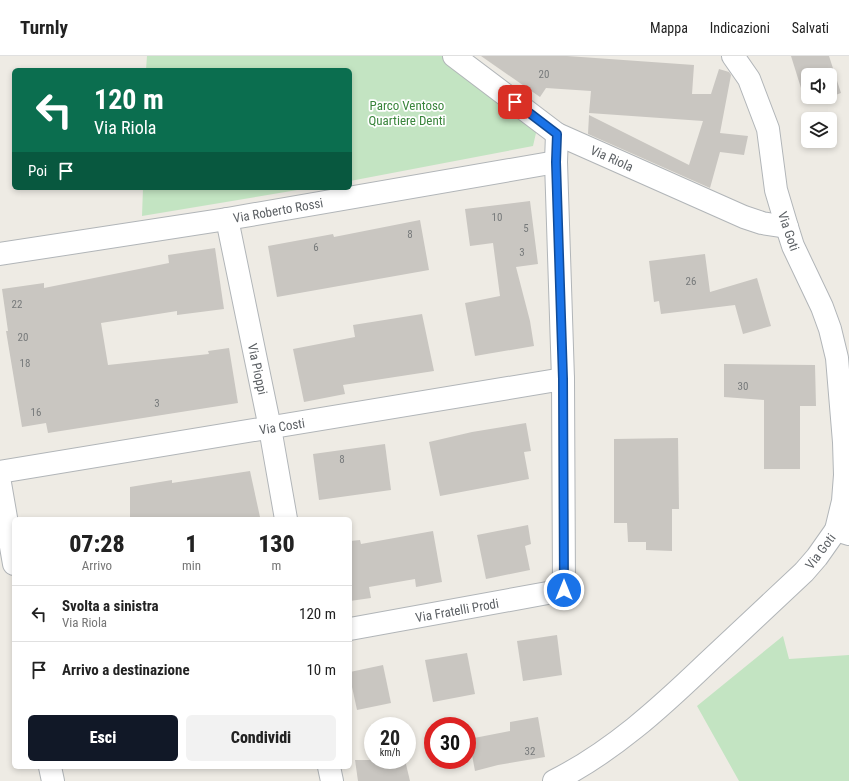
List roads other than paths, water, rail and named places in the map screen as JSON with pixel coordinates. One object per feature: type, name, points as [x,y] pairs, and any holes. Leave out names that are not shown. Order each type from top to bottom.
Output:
[{"type":"street","name":"Via Riola","points":[[454,56],[557,134],[744,217],[762,223],[787,227]]},
{"type":"street","name":"Via Goti","points":[[554,781],[574,771],[600,754],[635,728],[679,691],[804,572],[842,532],[845,475],[844,442],[837,358],[830,329],[822,307],[793,246],[787,227],[776,190],[768,129],[749,79],[733,56]]},
{"type":"street","points":[[557,134],[556,162],[563,379]]},
{"type":"street","name":"Via Roberto Rossi","points":[[0,254],[227,219],[556,162]]},
{"type":"street","name":"Via Pioppi","points":[[227,219],[270,428],[286,517]]},
{"type":"street","name":"Via Costi","points":[[0,472],[563,379]]},
{"type":"street","name":"Via Fratelli Prodi","points":[[352,629],[564,590],[563,379]]},
{"type":"street","points":[[0,483],[12,552]]},
{"type":"street","points":[[50,769],[53,781]]},
{"type":"street","points":[[329,769],[332,781]]},
{"type":"park label","name":"Parco Ventoso Quartiere Denti","points":[[407,112]]}]
